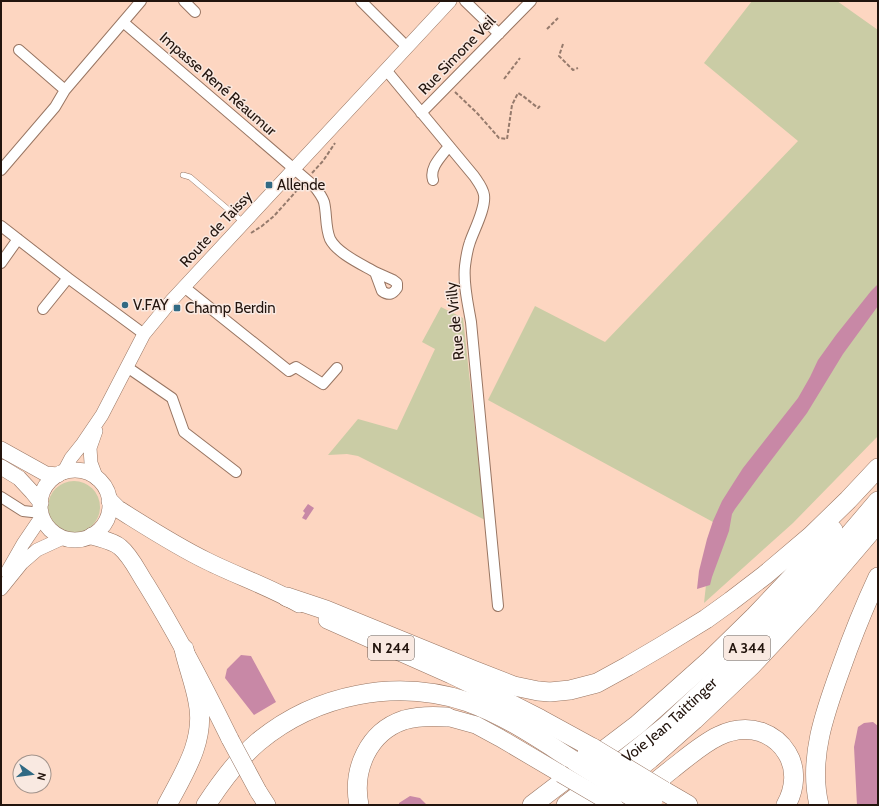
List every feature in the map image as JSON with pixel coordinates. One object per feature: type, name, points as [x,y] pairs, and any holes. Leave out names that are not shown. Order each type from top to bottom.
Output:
[{"type":"highway","points":[[287,597],[326,610],[514,686],[550,692],[570,690],[597,683],[618,672],[706,619],[731,601],[770,571],[811,536],[878,468]]},
{"type":"highway","points":[[532,805],[638,725],[710,660],[791,578],[878,475]]},
{"type":"highway","name":"N 244","points":[[110,501],[118,509],[181,547],[231,573],[287,597],[322,617],[497,697]]},
{"type":"highway","name":"Voie Jean Taittinger","points":[[566,805],[666,726],[716,679],[803,589],[878,501]]},
{"type":"highway","name":"Voie Jean Taittinger","points":[[592,805],[650,759],[752,665],[808,605],[878,523]]},
{"type":"highway","points":[[92,536],[114,543],[126,553],[162,609],[230,739],[263,798]]},
{"type":"highway","points":[[819,805],[817,796],[816,757],[823,720],[853,633],[878,577]]},
{"type":"highway","points":[[166,805],[191,759],[195,749],[199,729],[200,720],[198,703],[184,649]]},
{"type":"highway","points":[[206,805],[224,778],[245,754],[257,743],[286,723],[311,709],[327,703],[358,695],[387,691],[406,691],[440,695],[469,703],[585,754]]},
{"type":"highway","points":[[497,697],[540,719],[585,754],[656,800],[688,805]]},
{"type":"highway","points":[[359,805],[357,790],[358,774],[366,752],[375,740],[389,728],[405,720],[423,716],[433,716],[476,725],[614,805]]},
{"type":"highway","points":[[627,805],[703,745],[722,734],[740,729],[757,731],[770,736],[780,743],[789,756],[794,771],[794,778],[792,793],[786,805]]},
{"type":"main road","points":[[1,449],[46,474],[81,471],[90,474],[97,479],[103,485],[110,501],[110,509],[104,525],[92,536],[83,539],[73,540],[56,535],[45,523],[32,492],[19,478],[1,467]]},
{"type":"main road","points":[[41,511],[43,492],[49,483],[60,474]]},
{"type":"street","points":[[1,170],[55,107],[65,90],[141,1]]},
{"type":"street","points":[[184,1],[195,12]]},
{"type":"street","points":[[361,1],[407,47]]},
{"type":"street","name":"Route de Taissy","points":[[60,474],[102,415],[144,334],[184,287],[450,1]]},
{"type":"street","points":[[465,1],[499,34]]},
{"type":"street","name":"Rue Simone Veil","points":[[421,113],[531,1]]},
{"type":"street","name":"Impasse René Réaumur","points":[[123,22],[314,186],[324,202],[326,225],[331,240],[343,253],[375,272]]},
{"type":"street","points":[[18,50],[65,90]]},
{"type":"street","name":"Rue de Vrilly","points":[[386,70],[474,176],[482,188],[484,195],[482,210],[469,244],[465,268],[498,606]]},
{"type":"street","points":[[433,180],[432,175],[434,167],[449,146]]},
{"type":"street","points":[[1,226],[144,334]]},
{"type":"street","points":[[1,263],[18,239]]},
{"type":"street","points":[[42,309],[68,278]]},
{"type":"street","points":[[184,287],[289,371],[296,367],[323,384],[337,368]]},
{"type":"street","points":[[127,367],[172,398],[184,432],[236,472]]},
{"type":"street","name":"Route de Taissy","points":[[97,479],[91,463],[90,448],[102,415]]},
{"type":"street","points":[[1,498],[23,511],[41,511],[1,584]]},
{"type":"street","points":[[1,589],[22,563],[37,550],[63,538]]},
{"type":"lane","points":[[183,175],[190,177],[244,223]]},
{"type":"path","points":[[547,28],[558,18]]},
{"type":"path","points":[[563,44],[559,56],[573,70],[578,68]]},
{"type":"path","points":[[504,79],[520,58]]},
{"type":"path","points":[[448,85],[478,112],[500,138],[507,139],[512,105],[518,93],[538,108],[540,106]]},
{"type":"path","points":[[248,235],[274,216],[323,161],[338,139]]},
{"type":"green space","points":[[752,1],[837,1],[878,30],[878,436],[793,523],[704,603],[713,522],[488,400],[535,306],[605,342],[798,141],[704,63]]},
{"type":"green space","points":[[441,307],[463,318],[485,520],[358,456],[347,454],[328,455],[358,419],[397,430],[435,349],[422,342]]},
{"type":"green space","points":[[74,481],[88,485],[96,493],[100,507],[96,521],[88,529],[74,533],[60,529],[52,521],[48,507],[52,493],[60,485]]},
{"type":"shaded area","points":[[878,284],[878,306],[843,354],[807,413],[735,509],[732,514],[729,531],[710,585],[697,589],[699,571],[707,539],[722,501],[743,468],[798,398],[818,360],[836,335]]},
{"type":"shaded area","points":[[308,504],[314,508],[306,520],[302,518],[305,513],[303,511]]},
{"type":"shaded area","points":[[241,655],[251,656],[276,702],[254,715],[225,678],[227,669]]},
{"type":"shaded area","points":[[873,722],[878,726],[878,805],[857,805],[854,747],[858,727],[864,723]]},
{"type":"shaded area","points":[[410,796],[420,798],[427,805],[399,805],[399,803]]},
{"type":"place","name":"Allende","points":[[269,185]]},
{"type":"place","name":"V.FAY","points":[[125,305]]},
{"type":"place","name":"Champ Berdin","points":[[177,308]]}]
